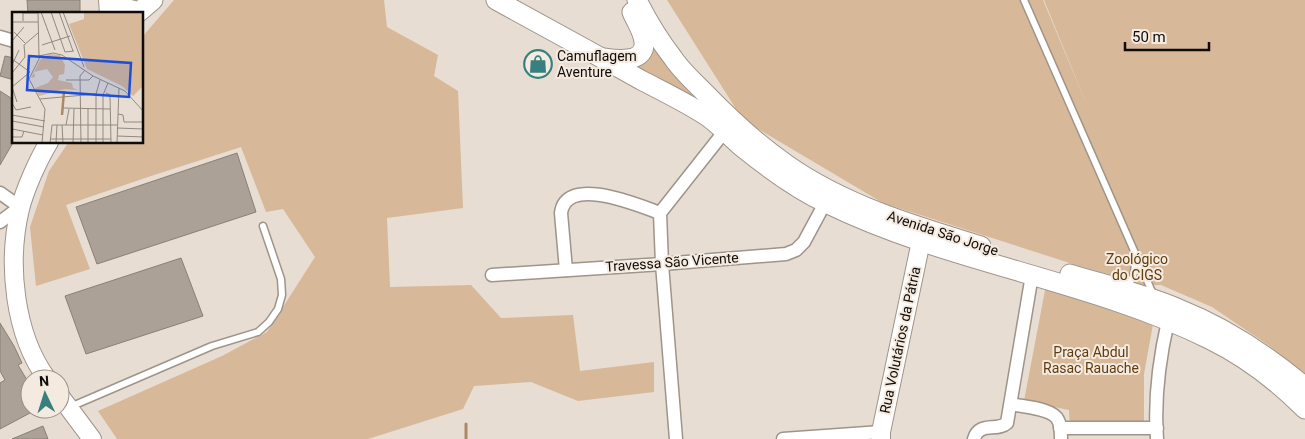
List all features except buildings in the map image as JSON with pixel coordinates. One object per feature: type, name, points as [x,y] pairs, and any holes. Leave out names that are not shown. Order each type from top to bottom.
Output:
[{"type":"main road","points":[[117,0],[128,9],[144,9]]},
{"type":"main road","name":"Avenida São Jorge","points":[[496,0],[706,116],[769,168],[825,203],[868,223],[921,242],[1032,275],[1168,321],[1210,340],[1244,360],[1289,393],[1305,409]]},
{"type":"main road","points":[[598,56],[620,60],[630,59],[639,55],[644,46],[643,37],[626,0]]},
{"type":"main road","name":"Avenida São Jorge","points":[[637,0],[673,59],[741,129],[787,165],[836,193],[882,213],[1180,309],[1254,347],[1305,387]]},
{"type":"street","points":[[676,439],[662,264],[660,213],[724,132]]},
{"type":"street","points":[[42,369],[34,357],[26,337],[19,312],[14,268],[20,207],[32,176],[48,144]]},
{"type":"street","points":[[0,193],[20,207]]},
{"type":"street","points":[[566,270],[561,213],[565,202],[570,198],[585,195],[602,195],[660,213]]},
{"type":"street","name":"Travessa São Vicente","points":[[492,275],[786,254],[796,250],[804,242],[825,203]]},
{"type":"street","points":[[0,222],[20,207]]},
{"type":"street","name":"Rua Volutários da Pátria","points":[[881,436],[921,242]]},
{"type":"street","points":[[974,439],[976,432],[980,430],[1004,426],[1007,423],[1032,275]]},
{"type":"street","points":[[1011,404],[1047,411],[1053,414],[1060,422],[1061,433],[1157,434],[1156,400],[1158,372],[1168,321]]},
{"type":"street","points":[[70,410],[92,439]]},
{"type":"street","points":[[783,439],[881,436]]},
{"type":"lane","points":[[1024,0],[1155,300]]},
{"type":"lane","points":[[70,400],[212,346],[258,332],[269,322],[278,309],[282,295],[281,279],[263,226]]},
{"type":"lane","points":[[1123,290],[1132,278],[1135,270],[1134,253]]},
{"type":"green space","points":[[174,0],[384,0],[387,27],[438,55],[434,76],[458,91],[463,208],[387,218],[390,287],[471,285],[501,318],[573,315],[580,371],[654,362],[654,392],[578,401],[531,382],[474,386],[463,409],[368,439],[117,439],[98,411],[222,356],[267,332],[315,257],[283,209],[266,212],[241,147],[66,205],[90,269],[36,286],[30,227],[49,171],[67,144],[144,144],[144,35]]},
{"type":"green space","name":"Zoológico do CIGS","points":[[667,0],[1043,0],[1091,115],[1044,0],[1305,0],[1305,378],[1271,347],[1212,307],[1161,285],[1128,285],[1126,279],[1076,265],[883,203],[743,120]]},
{"type":"green space","points":[[635,7],[701,108],[624,64],[640,60]]},
{"type":"green space","name":"Praça Abdul Rasac Rauache","points":[[1046,285],[1153,324],[1144,374],[1144,426],[1070,430],[1069,410],[1024,401]]},
{"type":"waterway","points":[[466,424],[466,439]]},
{"type":"place","name":"Camuflagem Aventure","points":[[538,64]]}]
